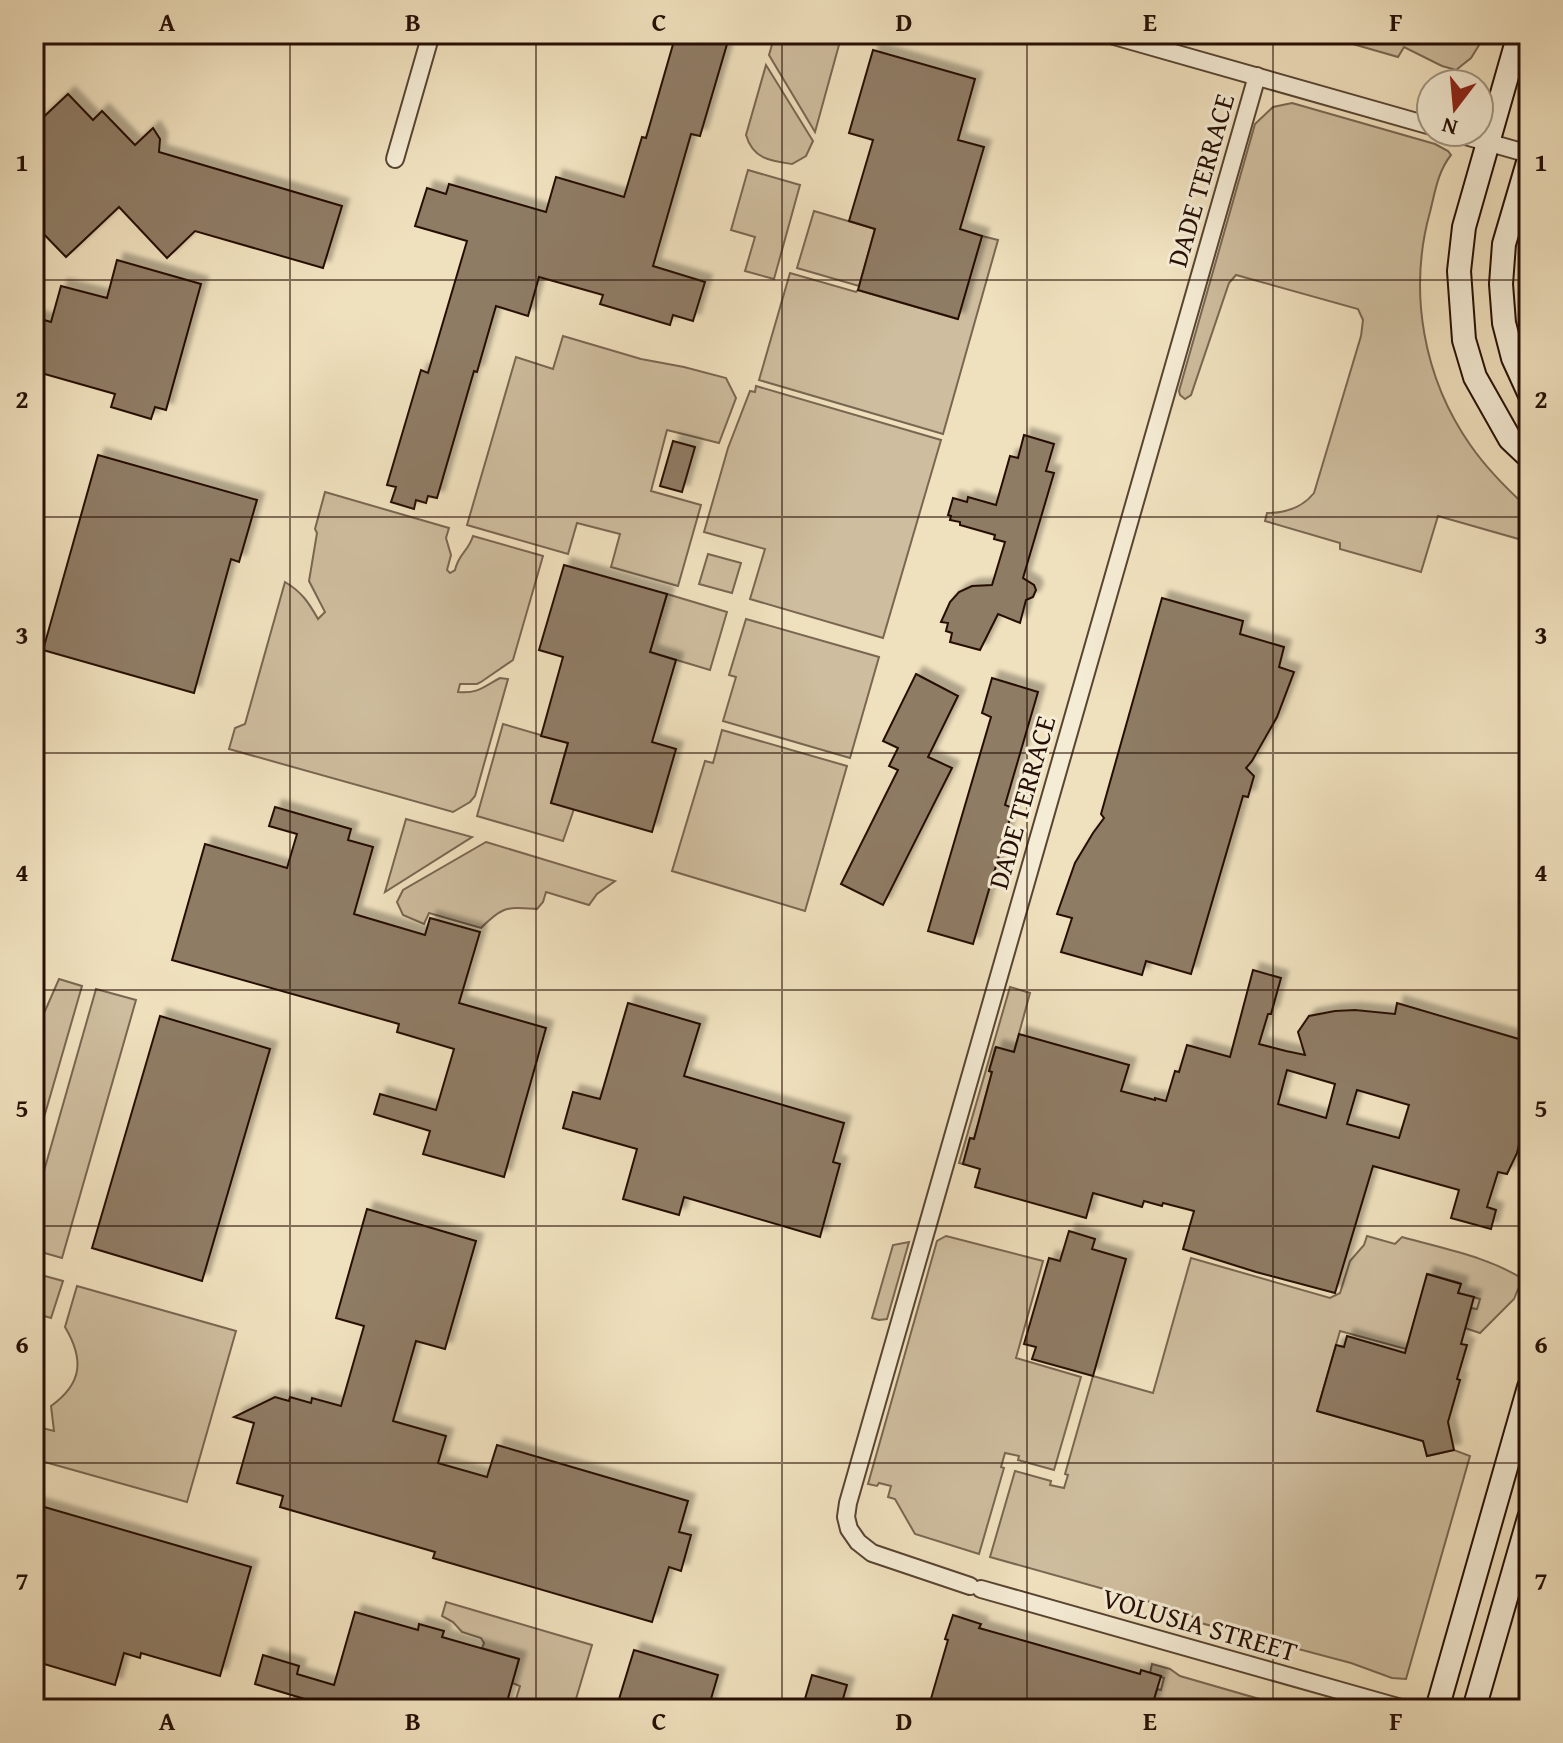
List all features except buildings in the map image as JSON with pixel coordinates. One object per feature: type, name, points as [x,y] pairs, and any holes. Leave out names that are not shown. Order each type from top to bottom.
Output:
[{"type":"street","points":[[395,159],[431,34]]},
{"type":"street","points":[[1107,34],[1415,121]]},
{"type":"street","points":[[1495,115],[1519,34]]},
{"type":"street","name":"DADE TERRACE","points":[[858,1542],[849,1529],[846,1517],[849,1499],[1257,76]]},
{"type":"street","points":[[1495,145],[1529,156],[1504,244],[1501,284],[1504,323],[1513,358],[1529,393]]},
{"type":"street","points":[[1485,148],[1464,227],[1459,271],[1464,340],[1475,377],[1491,408],[1510,439],[1529,457]]},
{"type":"street","points":[[1437,1709],[1529,1387]]},
{"type":"street","points":[[1474,1709],[1529,1518]]},
{"type":"street","name":"VOLUSIA STREET","points":[[858,1542],[872,1553],[891,1561],[976,1587],[1405,1709]]},
{"type":"shaded area","points":[[775,34],[842,34],[815,132],[769,55]]},
{"type":"shaded area","points":[[1318,34],[1486,34],[1471,58],[1458,68],[1442,66],[1404,47],[1398,57]]},
{"type":"shaded area","points":[[766,65],[813,141],[806,156],[792,164],[758,154],[746,135]]},
{"type":"shaded area","points":[[1292,103],[1415,138],[1415,148],[1442,148],[1451,155],[1438,182],[1423,242],[1420,272],[1424,333],[1441,392],[1455,420],[1484,463],[1529,509],[1529,542],[1438,516],[1421,572],[1340,549],[1340,543],[1265,521],[1267,513],[1293,509],[1314,493],[1361,336],[1363,320],[1358,309],[1236,275],[1229,283],[1191,395],[1185,399],[1180,395],[1255,124],[1273,107]]},
{"type":"shaded area","points":[[748,170],[800,185],[774,279],[745,271],[755,237],[731,230]]},
{"type":"shaded area","points":[[814,211],[875,229],[859,286],[797,268]]},
{"type":"shaded area","points":[[1529,218],[1529,346],[1521,313],[1519,282]]},
{"type":"shaded area","points":[[982,236],[998,240],[943,434],[759,380],[790,273],[957,319]]},
{"type":"shaded area","points":[[563,336],[641,359],[726,378],[736,398],[719,443],[667,430],[651,491],[701,505],[678,586],[611,567],[620,534],[577,523],[568,554],[467,525],[516,357],[553,369]]},
{"type":"shaded area","points":[[756,386],[941,440],[883,638],[750,599],[765,549],[704,532],[728,448],[750,391],[755,392]]},
{"type":"shaded area","points":[[325,492],[449,528],[446,538],[451,555],[447,570],[450,573],[455,570],[473,536],[543,556],[513,660],[477,684],[460,684],[458,692],[471,692],[500,678],[508,679],[475,796],[453,812],[229,749],[235,728],[245,724],[285,582],[304,598],[318,619],[325,612],[309,581],[317,533],[315,529]]},
{"type":"shaded area","points":[[708,554],[741,563],[732,593],[699,584]]},
{"type":"shaded area","points":[[667,594],[727,612],[710,670],[650,652]]},
{"type":"shaded area","points":[[746,619],[879,657],[850,758],[723,721],[736,677],[729,675]]},
{"type":"shaded area","points":[[503,724],[568,743],[551,802],[574,809],[563,841],[477,816]]},
{"type":"shaded area","points":[[722,730],[847,766],[805,911],[672,871],[705,761],[713,763]]},
{"type":"shaded area","points":[[406,819],[472,837],[385,892]]},
{"type":"shaded area","points":[[486,842],[615,881],[597,894],[589,905],[546,892],[537,909],[506,910],[481,928],[429,913],[424,924],[403,915],[397,902],[403,890]]},
{"type":"shaded area","points":[[59,979],[82,986],[34,1152],[34,1018],[40,1009],[45,1011]]},
{"type":"shaded area","points":[[1010,987],[1030,993],[1014,1052],[995,1048],[989,1071],[992,1072],[974,1139],[970,1138],[963,1164],[959,1163]]},
{"type":"shaded area","points":[[96,989],[136,1000],[62,1258],[34,1250],[34,1206]]},
{"type":"shaded area","points":[[946,1236],[1043,1261],[1016,1358],[1081,1377],[1054,1470],[1005,1453],[1001,1467],[1004,1468],[979,1554],[915,1534],[895,1499],[888,1497],[891,1486],[868,1484],[937,1241]]},
{"type":"shaded area","points":[[1367,1236],[1395,1244],[1402,1237],[1450,1250],[1497,1266],[1526,1281],[1514,1299],[1480,1333],[1465,1328],[1471,1308],[1477,1309],[1480,1299],[1458,1293],[1460,1283],[1428,1274],[1406,1349],[1340,1331],[1317,1411],[1423,1441],[1427,1456],[1454,1450],[1470,1456],[1406,1679],[1392,1678],[1351,1663],[1197,1622],[1189,1613],[990,1557],[1015,1471],[1064,1488],[1068,1475],[1065,1474],[1093,1376],[1153,1393],[1191,1258],[1330,1298],[1340,1293],[1350,1261],[1364,1245]]},
{"type":"shaded area","points":[[909,1242],[887,1319],[872,1318],[893,1245]]},
{"type":"shaded area","points":[[34,1273],[63,1281],[51,1318],[34,1313]]},
{"type":"shaded area","points":[[77,1286],[236,1331],[187,1502],[34,1459],[34,1426],[54,1431],[51,1406],[75,1379],[77,1360],[65,1327]]},
{"type":"shaded area","points":[[446,1602],[592,1645],[573,1709],[513,1709],[520,1686],[512,1683],[519,1659],[482,1648],[484,1643],[481,1638],[462,1632],[442,1616]]},
{"type":"shaded area","points":[[1152,1664],[1170,1669],[1180,1676],[1294,1709],[1151,1709],[1164,1678],[1150,1673]]}]
